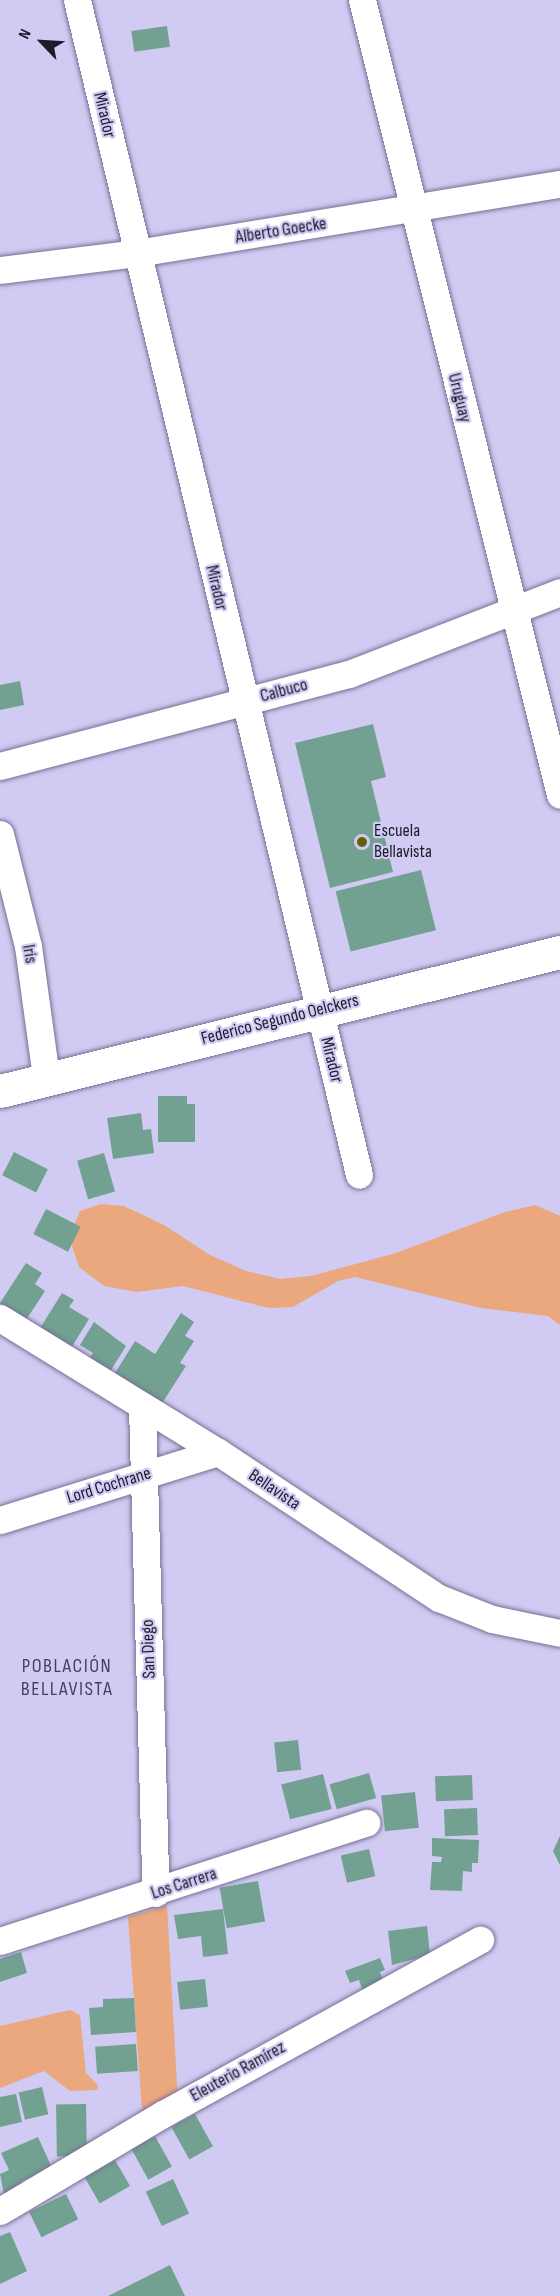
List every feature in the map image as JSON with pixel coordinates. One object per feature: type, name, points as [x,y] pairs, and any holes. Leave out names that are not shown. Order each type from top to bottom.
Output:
[{"type":"main road","name":"Federico Segundo Oelckers","points":[[0,1090],[560,952]]},
{"type":"street","name":"Mirador","points":[[78,0],[243,703],[359,1175]]},
{"type":"street","name":"Uruguay","points":[[362,0],[511,609],[560,795]]},
{"type":"street","name":"Alberto Goecke","points":[[0,270],[137,254],[560,184]]},
{"type":"street","name":"Calbuco","points":[[0,766],[349,674],[431,645],[511,609],[560,592]]},
{"type":"street","name":"Iris","points":[[0,834],[28,946],[46,1077]]},
{"type":"street","name":"Bellavista","points":[[0,1318],[218,1452],[439,1598],[492,1620],[560,1633]]},
{"type":"street","name":"San Diego","points":[[142,1406],[156,1893]]},
{"type":"street","name":"Lord Cochrane","points":[[0,1520],[218,1452]]},
{"type":"street","name":"Los Carrera","points":[[0,1941],[156,1893],[366,1823]]},
{"type":"street","name":"Eleuterio Ramírez","points":[[0,2211],[163,2114],[480,1940]]},
{"type":"shaded area","points":[[101,1204],[124,1206],[164,1225],[210,1255],[246,1271],[280,1279],[311,1276],[396,1253],[502,1213],[535,1205],[560,1216],[560,1325],[548,1316],[481,1308],[355,1277],[338,1281],[293,1307],[269,1308],[183,1286],[137,1292],[104,1286],[79,1267],[72,1246],[74,1225],[80,1211]]},
{"type":"shaded area","points":[[167,1905],[178,2103],[143,2123],[128,1917]]},
{"type":"shaded area","points":[[70,2010],[80,2015],[86,2073],[98,2085],[97,2090],[70,2091],[44,2071],[0,2088],[0,2026]]},
{"type":"building","points":[[167,26],[170,47],[134,52],[131,31]]},
{"type":"building","points":[[20,681],[24,705],[0,710],[0,685]]},
{"type":"building","points":[[373,724],[386,777],[371,781],[393,872],[330,888],[295,743]]},
{"type":"building","points":[[421,870],[436,930],[351,951],[336,891]]},
{"type":"building","points":[[158,1096],[187,1096],[187,1104],[195,1104],[195,1142],[158,1142]]},
{"type":"building","points":[[141,1113],[143,1130],[151,1129],[154,1153],[113,1159],[107,1118]]},
{"type":"building","points":[[14,1152],[48,1169],[36,1192],[2,1175]]},
{"type":"building","points":[[104,1153],[115,1191],[88,1199],[77,1161]]},
{"type":"building","points":[[46,1209],[81,1227],[68,1252],[33,1234]]},
{"type":"building","points":[[26,1263],[42,1273],[35,1284],[45,1291],[26,1320],[0,1303]]},
{"type":"building","points":[[62,1293],[74,1300],[69,1307],[89,1319],[68,1353],[37,1333]]},
{"type":"building","points":[[181,1313],[194,1322],[185,1336],[194,1341],[180,1363],[186,1366],[159,1408],[112,1378],[135,1341],[155,1354]]},
{"type":"building","points":[[94,1322],[126,1346],[108,1375],[87,1362],[93,1353],[80,1345]]},
{"type":"building","points":[[298,1740],[301,1770],[277,1772],[274,1743]]},
{"type":"building","points":[[369,1773],[376,1798],[337,1809],[330,1784]]},
{"type":"building","points":[[323,1774],[332,1809],[290,1819],[281,1784]]},
{"type":"building","points":[[472,1775],[473,1800],[436,1801],[435,1776]]},
{"type":"building","points":[[415,1792],[419,1828],[385,1831],[381,1796]]},
{"type":"building","points":[[477,1808],[478,1835],[445,1836],[444,1809]]},
{"type":"building","points":[[560,1836],[560,1865],[553,1851]]},
{"type":"building","points":[[432,1838],[479,1840],[478,1863],[472,1863],[472,1872],[463,1871],[462,1891],[430,1890],[432,1862],[441,1862],[442,1857],[432,1856]]},
{"type":"building","points":[[369,1849],[375,1876],[347,1883],[341,1856]]},
{"type":"building","points":[[258,1881],[265,1921],[227,1928],[220,1888]]},
{"type":"building","points":[[223,1909],[228,1954],[203,1957],[201,1936],[178,1939],[174,1915]]},
{"type":"building","points":[[427,1926],[430,1955],[392,1965],[388,1931]]},
{"type":"building","points":[[21,1952],[27,1973],[0,1982],[0,1959]]},
{"type":"building","points":[[380,1958],[385,1970],[380,1972],[385,1987],[364,1995],[359,1980],[350,1983],[345,1971]]},
{"type":"building","points":[[205,1979],[208,2007],[180,2010],[177,1982]]},
{"type":"building","points":[[134,1998],[136,2032],[91,2035],[89,2008],[103,2007],[103,1999]]},
{"type":"building","points":[[136,2044],[138,2071],[97,2074],[95,2047]]},
{"type":"building","points":[[42,2087],[48,2114],[25,2120],[19,2092]]},
{"type":"building","points":[[16,2094],[22,2122],[0,2127],[0,2097]]},
{"type":"building","points":[[86,2104],[87,2156],[57,2157],[56,2105]]},
{"type":"building","points":[[195,2114],[213,2146],[189,2159],[171,2127]]},
{"type":"building","points":[[155,2136],[172,2167],[148,2180],[131,2149]]},
{"type":"building","points":[[38,2137],[52,2168],[22,2181],[26,2189],[5,2199],[0,2174],[9,2170],[1,2153]]},
{"type":"building","points":[[115,2160],[130,2186],[100,2203],[85,2178]]},
{"type":"building","points":[[173,2179],[189,2213],[162,2226],[146,2192]]},
{"type":"building","points":[[66,2194],[78,2219],[41,2237],[29,2212]]},
{"type":"building","points":[[10,2232],[27,2271],[0,2284],[0,2236]]},
{"type":"building","points":[[170,2265],[185,2296],[108,2296]]},
{"type":"place","name":"Escuela Bellavista","points":[[362,842]]},
{"type":"district","name":"POBLACIÓN BELLAVISTA","points":[[67,1678]]}]
